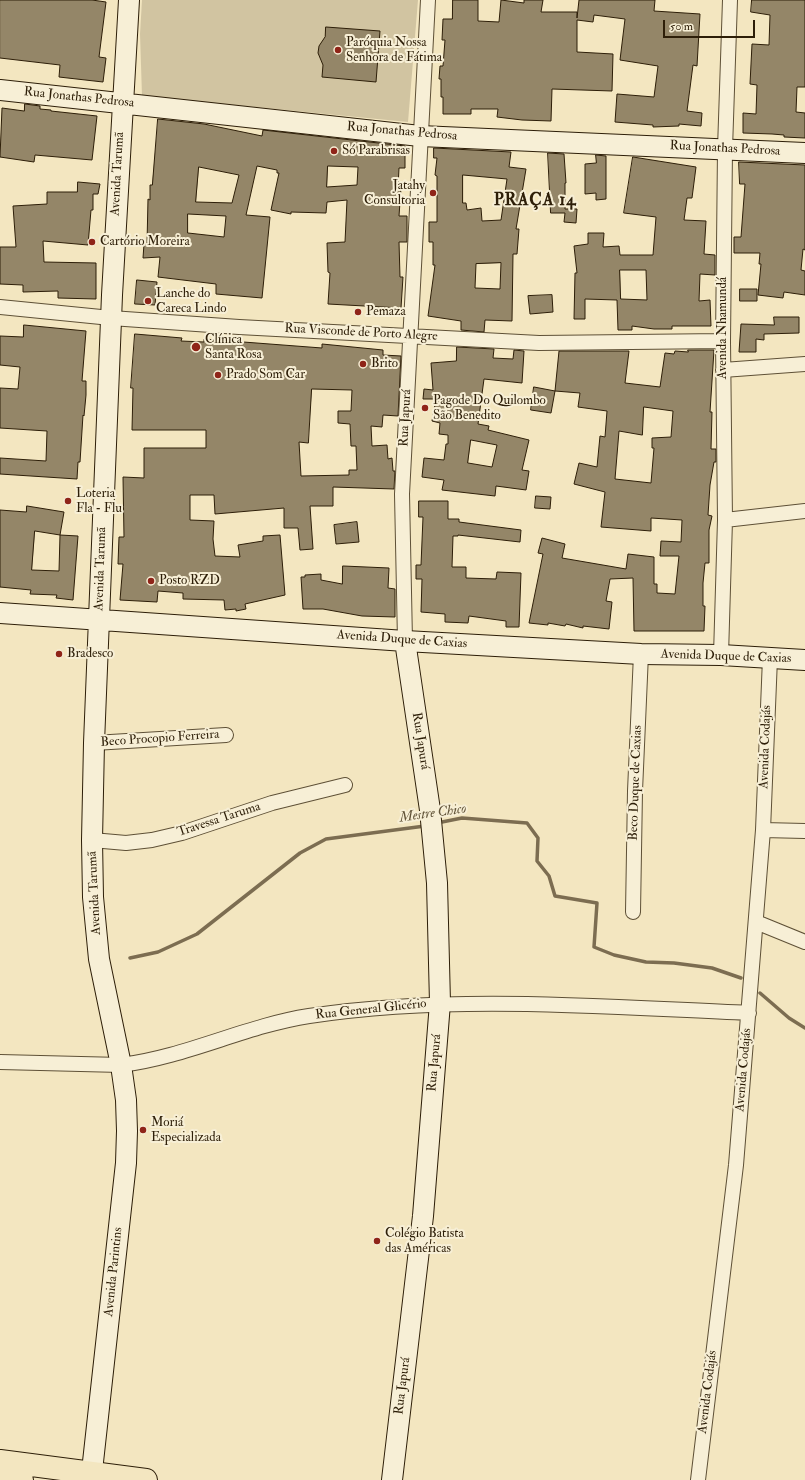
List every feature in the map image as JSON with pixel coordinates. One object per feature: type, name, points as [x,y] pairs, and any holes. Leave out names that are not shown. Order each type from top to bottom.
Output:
[{"type":"main road","points":[[0,1461],[92,1476],[146,1480]]},
{"type":"main road","points":[[0,1478],[22,1480]]},
{"type":"street","name":"Avenida Tarumã","points":[[121,1065],[98,946],[93,898],[92,840],[94,743],[111,318],[122,102],[129,0]]},
{"type":"street","name":"Rua Japurá","points":[[392,1480],[423,1216],[440,1003],[437,883],[430,810],[405,641],[402,494],[428,0]]},
{"type":"street","name":"Avenida Nhamundá","points":[[721,656],[725,520],[723,341],[725,149],[730,0]]},
{"type":"street","name":"Rua Jonathas Pedrosa","points":[[0,90],[122,102],[420,136],[805,153]]},
{"type":"street","name":"Rua Visconde de Porto Alegre","points":[[0,307],[111,318],[539,343],[723,341]]},
{"type":"street","points":[[723,370],[805,364]]},
{"type":"street","points":[[725,520],[805,511]]},
{"type":"street","name":"Avenida Duque de Caxias","points":[[0,613],[405,641],[641,654],[805,660]]},
{"type":"street","name":"Beco Duque de Caxias","points":[[633,912],[635,791],[641,654]]},
{"type":"street","name":"Avenida Codajás","points":[[698,1480],[736,1165],[763,830],[770,658]]},
{"type":"street","name":"Beco Procopio Ferreira","points":[[94,743],[226,735]]},
{"type":"street","name":"Travessa Taruma","points":[[92,840],[126,843],[152,840],[182,833],[272,803],[344,785]]},
{"type":"street","points":[[763,830],[805,831]]},
{"type":"street","points":[[756,922],[805,942]]},
{"type":"street","name":"Rua General Glicério","points":[[0,1062],[121,1065],[189,1050],[269,1025],[308,1016],[440,1003],[517,1003],[749,1013]]},
{"type":"street","name":"Avenida Parintins","points":[[92,1476],[126,1163],[127,1123],[121,1065]]},
{"type":"shaded area","points":[[142,0],[418,0],[408,122],[142,96],[140,34]]},
{"type":"building","points":[[0,0],[92,0],[106,2],[99,57],[106,58],[103,82],[59,77],[60,65],[0,58]]},
{"type":"building","points":[[453,0],[478,0],[478,21],[499,22],[501,0],[524,3],[524,0],[543,0],[541,12],[577,12],[577,18],[579,0],[655,0],[654,11],[700,14],[697,66],[693,65],[687,111],[702,113],[701,126],[679,124],[679,126],[653,127],[653,125],[615,122],[617,94],[654,97],[658,66],[620,60],[625,19],[594,15],[593,22],[577,20],[577,52],[613,54],[612,91],[552,89],[551,121],[497,117],[498,109],[471,109],[471,114],[443,114],[441,79],[439,79],[440,66],[443,66],[445,40],[442,40],[443,19],[452,19]]},
{"type":"building","points":[[752,0],[805,0],[805,87],[797,87],[796,112],[805,113],[805,138],[784,137],[784,135],[772,134],[743,133],[743,113],[756,114],[757,85],[750,84],[752,44],[769,45],[770,15],[751,12]]},
{"type":"building","points":[[326,27],[380,31],[376,82],[322,77],[323,65],[318,53],[319,46],[325,37]]},
{"type":"building","points":[[25,104],[40,106],[40,109],[51,111],[97,116],[92,160],[35,155],[34,162],[0,157],[2,108],[24,111]]},
{"type":"building","points":[[158,119],[204,124],[262,136],[263,130],[405,146],[405,168],[399,168],[398,188],[401,188],[399,216],[407,216],[407,242],[399,242],[400,277],[403,277],[401,308],[328,304],[330,273],[328,272],[327,243],[345,242],[347,200],[327,202],[326,213],[291,212],[291,214],[271,210],[279,173],[277,173],[277,170],[257,166],[246,215],[270,217],[262,298],[216,294],[216,284],[158,277],[160,257],[143,258],[144,244],[147,244],[148,199],[150,200],[150,185],[152,185]],"holes":[[[328,166],[358,167],[357,185],[327,187]],[[199,167],[239,175],[232,203],[196,202]],[[188,214],[226,216],[224,237],[188,233]]]},
{"type":"building","points":[[434,148],[511,152],[509,167],[526,169],[516,229],[519,229],[517,254],[513,254],[512,321],[485,320],[484,332],[461,330],[461,321],[428,316],[435,265],[433,265],[433,242],[429,242],[429,222],[437,222],[437,176],[435,175],[437,158],[434,158]],"holes":[[[463,175],[507,179],[501,220],[482,221],[481,208],[467,210],[466,203],[463,203]],[[501,263],[500,289],[475,288],[476,264]]]},
{"type":"building","points":[[548,153],[564,154],[566,183],[565,209],[577,209],[576,223],[564,222],[565,213],[551,213]]},
{"type":"building","points":[[596,155],[606,156],[606,199],[596,200],[596,193],[585,194],[585,164],[596,163]]},
{"type":"building","points":[[633,157],[696,167],[692,198],[687,198],[684,220],[706,221],[704,254],[715,255],[715,275],[700,274],[699,301],[710,300],[711,326],[672,326],[672,329],[654,329],[632,326],[632,330],[618,330],[617,300],[585,299],[585,319],[574,319],[575,273],[577,273],[574,246],[588,244],[588,233],[604,233],[603,247],[619,246],[620,255],[653,255],[656,217],[624,213]],"holes":[[[620,270],[646,270],[647,300],[621,299]]]},
{"type":"building","points":[[739,162],[805,165],[805,250],[803,249],[801,270],[805,271],[805,295],[784,292],[783,298],[758,295],[761,264],[759,264],[760,253],[734,253],[734,237],[741,237],[745,184],[740,184]]},
{"type":"building","points":[[78,182],[100,184],[98,194],[93,194],[93,210],[91,210],[88,245],[43,241],[44,262],[96,263],[96,299],[58,298],[58,291],[23,292],[23,285],[0,284],[0,247],[16,247],[13,206],[47,204],[47,192],[77,192]]},
{"type":"building","points":[[137,280],[157,282],[155,305],[135,304]]},
{"type":"building","points":[[740,289],[757,289],[757,301],[740,301]]},
{"type":"building","points":[[552,295],[553,312],[530,314],[528,296]]},
{"type":"building","points":[[774,317],[799,317],[799,333],[764,334],[764,340],[756,339],[756,352],[739,352],[741,324],[774,325]]},
{"type":"building","points":[[24,325],[86,331],[82,381],[86,381],[86,395],[77,479],[0,474],[0,458],[46,461],[47,431],[0,428],[0,388],[18,389],[20,367],[0,365],[0,336],[23,337]]},
{"type":"building","points":[[135,334],[182,338],[181,341],[204,342],[204,339],[322,348],[322,344],[383,350],[383,355],[401,356],[398,416],[383,415],[382,427],[371,426],[372,446],[387,445],[388,459],[392,458],[393,471],[395,471],[394,489],[333,487],[333,506],[310,506],[313,549],[300,550],[298,528],[284,528],[284,508],[215,514],[214,495],[190,495],[190,520],[214,521],[213,539],[215,556],[240,557],[238,545],[263,541],[263,536],[280,535],[285,595],[245,604],[246,609],[236,611],[236,609],[225,610],[224,600],[183,599],[183,593],[158,591],[157,602],[120,600],[123,564],[118,564],[119,537],[124,537],[123,477],[144,478],[144,448],[206,448],[206,430],[132,430],[133,388],[131,388]],"holes":[[[312,389],[352,390],[351,411],[338,411],[338,423],[350,424],[351,446],[356,446],[357,470],[349,470],[349,475],[301,476],[299,442],[308,443]]]},
{"type":"building","points":[[457,347],[494,349],[493,358],[513,359],[514,350],[524,351],[522,383],[484,379],[478,424],[489,426],[488,430],[529,440],[522,470],[529,471],[526,490],[496,486],[495,496],[442,490],[444,480],[422,477],[424,458],[444,460],[446,444],[448,444],[448,435],[439,434],[440,423],[432,421],[436,399],[423,399],[424,389],[433,390],[431,363],[456,361]],"holes":[[[471,440],[497,445],[492,467],[468,463]]]},
{"type":"building","points":[[688,350],[714,350],[710,412],[712,412],[711,449],[716,449],[716,462],[714,462],[710,485],[708,515],[712,516],[709,530],[709,563],[705,563],[703,583],[703,606],[705,606],[704,631],[634,631],[633,578],[610,579],[606,601],[612,602],[609,629],[583,626],[583,628],[566,624],[565,626],[548,623],[548,625],[529,623],[543,554],[538,553],[542,538],[565,544],[562,558],[626,569],[628,554],[654,557],[654,584],[657,584],[657,593],[675,594],[679,556],[660,556],[661,541],[681,542],[682,520],[651,518],[651,531],[601,527],[605,492],[574,484],[579,463],[597,467],[600,436],[605,437],[607,411],[578,407],[580,393],[555,391],[559,351],[629,351],[625,383],[660,387],[665,353],[674,354],[675,351],[688,352]],"holes":[[[644,407],[673,411],[671,437],[652,438],[652,448],[654,448],[651,483],[615,479],[619,431],[642,435]]]},
{"type":"building","points":[[534,387],[555,391],[551,413],[531,410]]},
{"type":"building","points":[[536,496],[551,497],[550,509],[535,508]]},
{"type":"building","points":[[419,501],[448,501],[448,519],[459,519],[459,522],[521,530],[520,542],[458,535],[453,536],[452,567],[466,567],[466,578],[496,579],[497,572],[521,573],[519,627],[506,627],[506,621],[469,616],[468,623],[445,622],[445,614],[421,612],[422,579],[416,579],[416,565],[421,565],[423,517],[419,517]]},
{"type":"building","points":[[27,506],[64,512],[60,535],[78,536],[73,600],[56,598],[57,595],[30,594],[31,590],[0,587],[0,510],[26,512]],"holes":[[[35,531],[60,535],[59,571],[32,570]]]},
{"type":"building","points":[[357,522],[359,542],[336,544],[334,525]]},
{"type":"building","points":[[343,566],[389,568],[388,588],[395,589],[395,617],[362,616],[323,609],[303,609],[301,577],[305,577],[305,575],[321,574],[321,580],[342,584]]},
{"type":"waterway","name":"Mestre Chico","points":[[437,823],[462,818],[527,823],[538,838],[537,861],[549,876],[555,896],[597,903],[594,947],[614,955],[646,962],[674,963],[712,968],[741,978]]},
{"type":"waterway","name":"Mestre Chico","points":[[130,958],[158,952],[197,934],[300,853],[326,839],[425,826]]},
{"type":"waterway","name":"Mestre Chico","points":[[760,993],[789,1018],[805,1028]]},
{"type":"place","name":"Paróquia Nossa Senhora de Fátima","points":[[338,50]]},
{"type":"place","name":"Só Parabrisas","points":[[334,151]]},
{"type":"place","name":"Jatahy Consultoria","points":[[433,193]]},
{"type":"place","name":"Cartório Moreira","points":[[92,242]]},
{"type":"place","name":"Lanche do Careca Lindo","points":[[148,301]]},
{"type":"place","name":"Pemaza","points":[[358,312]]},
{"type":"place","name":"Clínica Santa Rosa","points":[[196,347]]},
{"type":"place","name":"Brito","points":[[363,364]]},
{"type":"place","name":"Prado Som Car","points":[[218,375]]},
{"type":"place","name":"Pagode Do Quilombo São Benedito","points":[[425,408]]},
{"type":"place","name":"Loteria Fla - Flu","points":[[68,501]]},
{"type":"place","name":"Posto RZD","points":[[151,581]]},
{"type":"place","name":"Bradesco","points":[[59,654]]},
{"type":"place","name":"Moriá Especializada","points":[[143,1130]]},
{"type":"place","name":"Colégio Batista das Américas","points":[[377,1241]]},
{"type":"district","name":"PRAÇA 14","points":[[535,201]]}]
